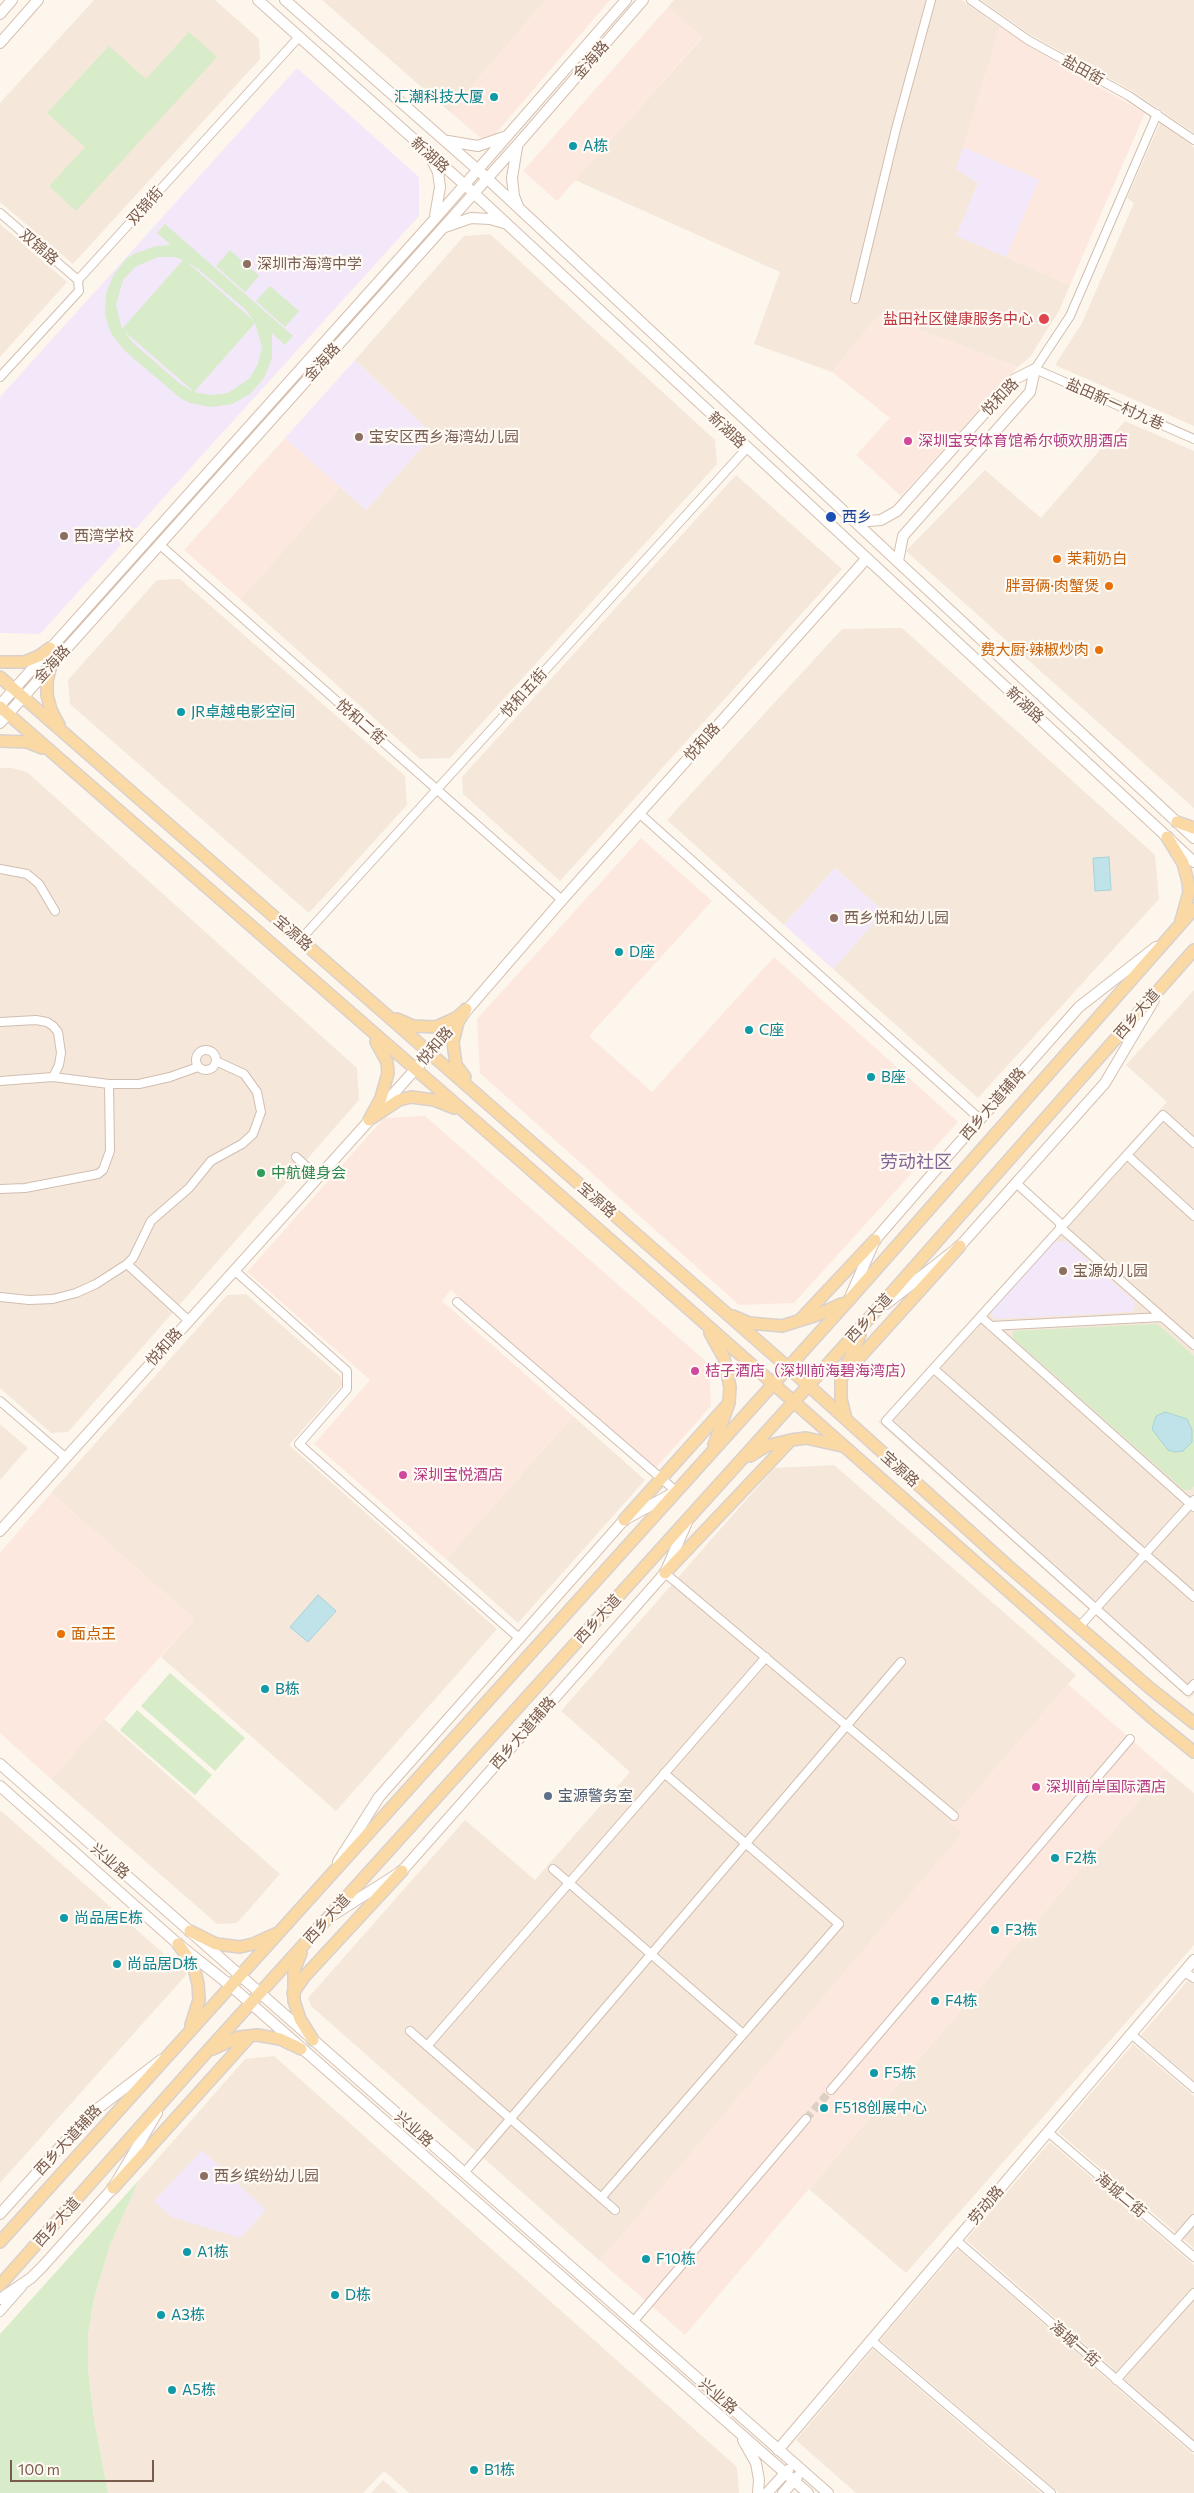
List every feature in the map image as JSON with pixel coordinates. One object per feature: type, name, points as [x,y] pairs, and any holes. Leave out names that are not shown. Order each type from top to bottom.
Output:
[{"type":"main road","points":[[0,662],[15,663],[31,660],[50,648]]},
{"type":"main road","points":[[51,664],[47,681],[48,701],[55,719],[67,737]]},
{"type":"main road","name":"宝源路","points":[[0,678],[430,1052],[1079,1627],[1194,1723]]},
{"type":"main road","name":"宝源路","points":[[3,708],[60,760],[794,1401],[1150,1717],[1194,1752]]},
{"type":"main road","points":[[0,741],[27,742],[41,747],[60,760]]},
{"type":"main road","points":[[1177,822],[1194,828]]},
{"type":"main road","points":[[1167,837],[1183,863],[1188,882],[1188,898],[1179,926]]},
{"type":"main road","name":"西乡大道","points":[[0,2242],[849,1300],[1194,909]]},
{"type":"main road","name":"西乡大道","points":[[0,2286],[204,2055],[872,1315],[1193,951]]},
{"type":"main road","points":[[382,1010],[401,1021],[425,1028],[445,1024],[466,1009]]},
{"type":"main road","points":[[466,1009],[454,1034],[453,1055],[456,1065],[465,1078],[489,1105]]},
{"type":"main road","points":[[359,1021],[383,1052],[388,1073],[381,1098],[369,1120]]},
{"type":"main road","points":[[369,1120],[394,1103],[411,1097],[434,1100],[469,1116]]},
{"type":"main road","points":[[798,1322],[874,1240]]},
{"type":"main road","points":[[841,1378],[960,1246]]},
{"type":"main road","points":[[711,1301],[735,1317],[749,1322],[782,1326],[833,1309],[849,1300]]},
{"type":"main road","points":[[847,1421],[841,1399],[841,1378],[850,1353],[872,1315]]},
{"type":"main road","points":[[698,1317],[716,1341],[729,1374],[729,1403],[719,1434],[708,1455]]},
{"type":"main road","points":[[624,1520],[729,1403]]},
{"type":"main road","points":[[733,1469],[766,1446],[790,1440],[806,1438],[844,1446]]},
{"type":"main road","points":[[665,1573],[790,1440]]},
{"type":"main road","points":[[864,1464],[861,1455],[864,1449],[870,1446],[879,1449]]},
{"type":"main road","points":[[293,1993],[304,1977],[402,1871]]},
{"type":"main road","points":[[190,1931],[216,1944],[240,1947],[265,1940],[285,1928]]},
{"type":"main road","points":[[309,1939],[296,1962],[293,1993],[300,2019],[313,2040]]},
{"type":"main road","points":[[178,1944],[193,1964],[199,1991],[197,2009],[183,2038]]},
{"type":"main road","points":[[113,2188],[250,2036]]},
{"type":"main road","points":[[204,2055],[220,2044],[250,2036],[280,2039],[301,2049]]},
{"type":"street","points":[[0,14],[12,0]]},
{"type":"street","points":[[0,43],[38,0]]},
{"type":"street","name":"新湖路","points":[[258,0],[465,185],[1194,862]]},
{"type":"street","name":"新湖路","points":[[285,0],[487,178],[1194,838]]},
{"type":"street","name":"金海路","points":[[3,708],[23,697],[159,544],[437,225],[465,185],[626,0]]},
{"type":"street","name":"金海路","points":[[0,723],[3,708],[14,689],[50,648],[437,225],[487,178],[643,0]]},
{"type":"street","points":[[856,299],[894,138],[931,0]]},
{"type":"street","name":"盐田街","points":[[971,0],[1028,40],[1157,114],[1194,140]]},
{"type":"street","name":"双锦街","points":[[0,377],[79,290],[78,280],[299,37]]},
{"type":"street","points":[[1035,369],[1070,316],[1157,114]]},
{"type":"street","points":[[442,139],[462,145],[478,146],[494,142],[512,131]]},
{"type":"street","points":[[518,144],[512,178],[514,196],[520,209]]},
{"type":"street","points":[[428,153],[435,166],[440,187],[437,225],[471,218],[507,224]]},
{"type":"street","name":"双锦路","points":[[0,213],[78,280]]},
{"type":"street","name":"盐田新一村九巷","points":[[1035,369],[1194,439]]},
{"type":"street","name":"悦和路","points":[[856,522],[881,520],[897,511],[1015,379],[1035,369]]},
{"type":"street","name":"悦和路","points":[[898,561],[903,536],[1030,392],[1035,369]]},
{"type":"street","name":"悦和五街","points":[[301,939],[746,448]]},
{"type":"street","name":"悦和二街","points":[[159,544],[562,900]]},
{"type":"street","name":"悦和路","points":[[0,1531],[64,1457],[414,1070],[562,900],[867,558]]},
{"type":"street","points":[[639,813],[980,1120]]},
{"type":"street","points":[[0,869],[27,874],[39,884],[55,912]]},
{"type":"street","name":"西乡大道辅路","points":[[849,1300],[874,1240],[1079,1007],[1171,936]]},
{"type":"street","points":[[872,1315],[960,1246],[1105,1083],[1162,986]]},
{"type":"street","points":[[0,1022],[36,1020],[47,1022],[53,1026],[58,1032],[61,1053],[59,1065],[53,1077]]},
{"type":"street","points":[[0,1297],[29,1300],[53,1299],[76,1293],[96,1284],[127,1264],[135,1253],[151,1221],[160,1211],[189,1188],[211,1161],[242,1144],[253,1134],[261,1112],[260,1102],[252,1082],[244,1074],[216,1061],[212,1051],[203,1050],[196,1056],[198,1066],[204,1070],[211,1069],[216,1061]]},
{"type":"street","points":[[0,1080],[53,1077],[109,1084],[139,1084],[170,1077],[198,1066]]},
{"type":"street","points":[[0,1189],[25,1188],[98,1174],[103,1170],[110,1151],[109,1084]]},
{"type":"street","points":[[1194,1143],[1163,1115],[886,1421],[1188,1691],[1194,1684]]},
{"type":"street","points":[[1127,1155],[1194,1216]]},
{"type":"street","points":[[296,1157],[318,1177]]},
{"type":"street","points":[[1016,1183],[1058,1222],[1061,1228],[1162,1317],[1192,1340]]},
{"type":"street","points":[[127,1264],[188,1320]]},
{"type":"street","points":[[234,1270],[347,1371],[347,1389],[299,1444],[519,1638]]},
{"type":"street","points":[[324,1883],[379,1796],[624,1520],[676,1492],[457,1302]]},
{"type":"street","points":[[981,1317],[1193,1504],[1079,1627]]},
{"type":"street","points":[[991,1326],[1162,1317]]},
{"type":"street","points":[[934,1369],[1194,1597]]},
{"type":"street","points":[[0,1401],[64,1457]]},
{"type":"street","name":"西乡大道辅路","points":[[326,1920],[402,1871],[665,1573],[689,1518]]},
{"type":"street","points":[[665,1573],[954,1816]]},
{"type":"street","points":[[427,2046],[766,1657]]},
{"type":"street","points":[[464,2173],[901,1662]]},
{"type":"street","points":[[831,2090],[1130,1739]]},
{"type":"street","name":"兴业路","points":[[0,1764],[828,2493]]},
{"type":"street","points":[[601,2198],[839,1924],[664,1773]]},
{"type":"street","name":"兴业路","points":[[0,1786],[178,1944],[231,1986],[808,2493]]},
{"type":"street","points":[[553,1869],[743,2034]]},
{"type":"street","name":"劳动路","points":[[778,2450],[1194,1960]]},
{"type":"street","points":[[1184,1972],[1194,1978]]},
{"type":"street","points":[[410,2031],[615,2210]]},
{"type":"street","points":[[1131,2034],[1194,2088]]},
{"type":"street","name":"西乡大道辅路","points":[[0,2214],[88,2116],[131,2080],[168,2055]]},
{"type":"street","points":[[0,2312],[113,2188],[163,2102]]},
{"type":"street","points":[[633,2322],[806,2119]]},
{"type":"street","name":"海城二街","points":[[1048,2132],[1194,2257]]},
{"type":"street","points":[[1175,2241],[1194,2219]]},
{"type":"street","name":"海城一街","points":[[956,2240],[1194,2448]]},
{"type":"street","points":[[0,2299],[31,2278]]},
{"type":"street","points":[[1116,2380],[1194,2293]]},
{"type":"street","points":[[871,2340],[1051,2493]]},
{"type":"street","points":[[737,2431],[756,2463],[759,2480],[758,2493]]},
{"type":"street","points":[[767,2493],[794,2463]]},
{"type":"street","points":[[783,2493],[802,2471]]},
{"type":"shaded area","points":[[94,0],[215,0],[259,39],[260,59],[73,264],[0,202],[0,103]]},
{"type":"shaded area","points":[[322,0],[546,0],[450,112]]},
{"type":"shaded area","points":[[546,0],[610,0],[492,138],[482,139],[450,112]]},
{"type":"shaded area","points":[[674,0],[962,0],[1000,27],[957,169],[978,183],[957,235],[1070,285],[1059,311],[1030,357],[1018,367],[879,315],[832,372],[754,344],[780,272],[575,180],[702,38],[668,7]]},
{"type":"shaded area","points":[[981,0],[1194,0],[1194,133],[1132,91],[1031,35]]},
{"type":"shaded area","points":[[668,7],[702,37],[557,201],[523,171]]},
{"type":"shaded area","points":[[1000,27],[1025,44],[1145,113],[1070,285],[1006,257],[1039,180],[963,147]]},
{"type":"shaded area","name":"深圳市海湾中学","points":[[297,68],[419,177],[419,216],[40,634],[0,633],[0,397]]},
{"type":"shaded area","points":[[1160,123],[1194,147],[1194,426],[1055,365],[1082,323],[1134,203],[1127,198]]},
{"type":"shaded area","points":[[963,147],[1039,180],[1006,257],[956,236],[978,183],[956,169]]},
{"type":"shaded area","points":[[0,224],[67,282],[0,357]]},
{"type":"shaded area","points":[[490,234],[715,440],[717,464],[450,758],[420,759],[240,599],[340,487],[366,510],[433,435],[355,360],[464,236]]},
{"type":"shaded area","points":[[879,315],[1018,367],[901,496],[856,455],[890,418],[832,372]]},
{"type":"shaded area","name":"宝安区西乡海湾幼儿园","points":[[355,360],[433,435],[366,510],[285,438]]},
{"type":"shaded area","points":[[1125,421],[1194,451],[1194,808],[906,551],[985,470],[1041,518]]},
{"type":"shaded area","points":[[285,438],[340,487],[240,599],[184,550]]},
{"type":"shaded area","points":[[736,475],[842,569],[560,881],[463,794],[462,777]]},
{"type":"shaded area","points":[[180,579],[405,776],[407,805],[309,913],[70,704],[68,680],[157,580]]},
{"type":"shaded area","points":[[902,628],[1155,855],[1159,899],[978,1098],[833,969],[884,912],[835,868],[784,925],[667,820],[842,629]]},
{"type":"shaded area","points":[[0,768],[12,768],[27,772],[357,1068],[359,1100],[68,1432],[51,1433],[0,1388]]},
{"type":"shaded area","points":[[641,838],[712,901],[589,1036],[652,1092],[774,957],[958,1122],[794,1303],[739,1305],[480,1073],[477,1019]]},
{"type":"shaded area","name":"西乡悦和幼儿园","points":[[835,868],[884,912],[833,969],[784,925]]},
{"type":"shaded area","points":[[1194,990],[1194,1694],[1189,1699],[878,1422],[1167,1102],[1126,1065]]},
{"type":"shaded area","points":[[425,1116],[709,1364],[711,1406],[655,1469],[451,1290],[442,1301],[573,1416],[446,1559],[314,1444],[370,1380],[247,1272],[384,1118]]},
{"type":"shaded area","name":"宝源幼儿园","points":[[1066,1241],[1134,1301],[1135,1305],[1132,1312],[994,1319],[991,1312],[993,1309],[1053,1242]]},
{"type":"shaded area","points":[[246,1294],[341,1377],[342,1385],[289,1445],[497,1629],[336,1811],[161,1657],[194,1619],[51,1493],[227,1295]]},
{"type":"shaded area","points":[[573,1416],[645,1480],[518,1623],[446,1559]]},
{"type":"shaded area","points":[[0,1424],[28,1448],[0,1480]]},
{"type":"shaded area","points":[[834,1465],[1076,1675],[950,1822],[963,1833],[600,2261],[311,2006],[308,1998],[465,1820],[535,1880],[630,1772],[561,1711],[774,1468]]},
{"type":"shaded area","points":[[51,1493],[194,1619],[51,1779],[0,1733],[0,1553]]},
{"type":"shaded area","points":[[1068,1684],[1165,1769],[685,2335],[600,2261],[962,1833],[950,1822]]},
{"type":"shaded area","points":[[104,1719],[280,1874],[237,1923],[217,1924],[51,1779]]},
{"type":"shaded area","points":[[1165,1769],[1194,1793],[1194,1945],[906,2273],[809,2189]]},
{"type":"shaded area","points":[[0,1810],[187,1974],[0,2183]]},
{"type":"shaded area","points":[[1194,1973],[1194,2081],[1141,2035]]},
{"type":"shaded area","points":[[1133,2044],[1194,2096],[1194,2248],[1058,2132]]},
{"type":"shaded area","points":[[274,2056],[737,2467],[739,2493],[409,2493],[384,2471],[363,2493],[108,2493],[94,2419],[88,2368],[88,2335],[94,2299],[110,2245],[139,2180],[245,2059]]},
{"type":"shaded area","points":[[1050,2142],[1194,2265],[1194,2440],[966,2240]]},
{"type":"shaded area","name":"西乡缤纷幼儿园","points":[[202,2150],[266,2210],[240,2238],[172,2217],[154,2201]]},
{"type":"shaded area","points":[[958,2249],[1194,2455],[1194,2493],[1059,2493],[880,2340]]},
{"type":"shaded area","points":[[873,2349],[1041,2493],[856,2493],[796,2440]]},
{"type":"shaded area","points":[[383,2480],[398,2493],[371,2493]]},
{"type":"green space","points":[[189,32],[217,57],[76,211],[49,186],[85,147],[47,113],[109,46],[146,79]]},
{"type":"green space","points":[[165,224],[293,336],[285,345],[272,333],[272,358],[264,378],[250,394],[232,404],[211,407],[190,403],[180,398],[125,351],[112,335],[105,315],[106,294],[114,274],[127,258],[136,253],[156,246],[171,245],[157,233]],"holes":[[[158,257],[175,257],[183,260],[122,329],[116,305],[123,280],[135,267]],[[186,261],[245,309],[254,321]],[[255,323],[262,347],[258,364],[249,379],[228,393],[211,395],[194,392]],[[124,331],[192,391],[179,383],[133,343]]]},
{"type":"green space","points":[[230,250],[259,276],[245,292],[216,266]]},
{"type":"green space","points":[[270,286],[299,311],[285,327],[256,301]]},
{"type":"green space","points":[[1155,1324],[1160,1326],[1194,1356],[1194,1486],[1191,1490],[1184,1490],[1013,1338],[1013,1331]]},
{"type":"green space","points":[[170,1673],[245,1738],[215,1771],[141,1706]]},
{"type":"green space","points":[[137,1710],[212,1775],[195,1795],[120,1730]]},
{"type":"green space","points":[[139,2180],[110,2245],[94,2299],[88,2335],[88,2368],[94,2419],[108,2493],[0,2493],[0,2334]]},
{"type":"water","points":[[1109,857],[1111,890],[1095,891],[1093,858]]},
{"type":"water","points":[[1165,1412],[1187,1419],[1192,1430],[1192,1442],[1183,1451],[1175,1452],[1168,1450],[1152,1429],[1156,1416]]},
{"type":"water","points":[[318,1595],[336,1611],[308,1642],[290,1627]]},
{"type":"tunnel","points":[[806,2119],[831,2090]]},
{"type":"place","name":"汇潮科技大厦","points":[[494,97]]},
{"type":"place","name":"A栋","points":[[573,146]]},
{"type":"place","name":"深圳市海湾中学","points":[[247,264]]},
{"type":"place","name":"盐田社区健康服务中心","points":[[1044,319]]},
{"type":"place","name":"宝安区西乡海湾幼儿园","points":[[359,437]]},
{"type":"place","name":"深圳宝安体育馆希尔顿欢朋酒店","points":[[908,441]]},
{"type":"place","name":"西乡","points":[[831,517]]},
{"type":"place","name":"西湾学校","points":[[64,536]]},
{"type":"place","name":"茉莉奶白","points":[[1057,559]]},
{"type":"place","name":"胖哥俩·肉蟹煲","points":[[1109,586]]},
{"type":"place","name":"费大厨·辣椒炒肉","points":[[1099,650]]},
{"type":"place","name":"JR卓越电影空间","points":[[181,712]]},
{"type":"place","name":"西乡悦和幼儿园","points":[[834,918]]},
{"type":"place","name":"D座","points":[[619,952]]},
{"type":"place","name":"C座","points":[[749,1030]]},
{"type":"place","name":"B座","points":[[871,1077]]},
{"type":"place","name":"中航健身会","points":[[261,1173]]},
{"type":"place","name":"宝源幼儿园","points":[[1063,1271]]},
{"type":"place","name":"桔子酒店（深圳前海碧海湾店）","points":[[695,1371]]},
{"type":"place","name":"深圳宝悦酒店","points":[[403,1475]]},
{"type":"place","name":"面点王","points":[[61,1634]]},
{"type":"place","name":"B栋","points":[[265,1689]]},
{"type":"place","name":"深圳前岸国际酒店","points":[[1036,1787]]},
{"type":"place","name":"宝源警务室","points":[[548,1796]]},
{"type":"place","name":"F2栋","points":[[1055,1858]]},
{"type":"place","name":"尚品居E栋","points":[[64,1918]]},
{"type":"place","name":"F3栋","points":[[995,1930]]},
{"type":"place","name":"尚品居D栋","points":[[117,1964]]},
{"type":"place","name":"F4栋","points":[[935,2001]]},
{"type":"place","name":"F5栋","points":[[874,2073]]},
{"type":"place","name":"F518创展中心","points":[[824,2108]]},
{"type":"place","name":"西乡缤纷幼儿园","points":[[204,2176]]},
{"type":"place","name":"A1栋","points":[[187,2252]]},
{"type":"place","name":"F10栋","points":[[646,2259]]},
{"type":"place","name":"D栋","points":[[335,2295]]},
{"type":"place","name":"A3栋","points":[[161,2315]]},
{"type":"place","name":"A5栋","points":[[172,2390]]},
{"type":"place","name":"B1栋","points":[[474,2470]]},
{"type":"district","name":"劳动社区","points":[[916,1162]]}]
